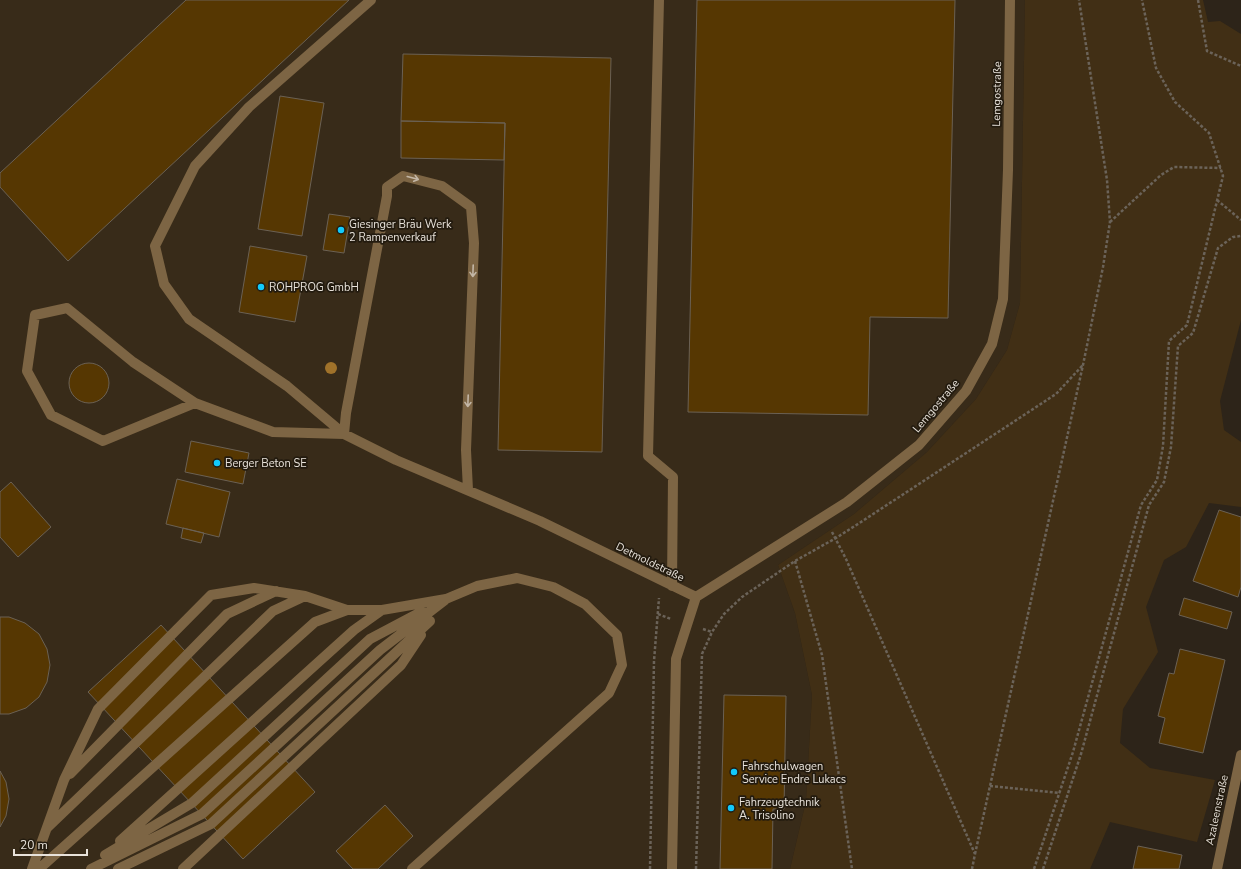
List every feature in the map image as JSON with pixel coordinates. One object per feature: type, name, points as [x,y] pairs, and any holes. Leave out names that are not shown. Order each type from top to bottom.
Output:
[{"type":"street","points":[[344,434],[287,386],[188,319],[164,284],[155,246],[196,166],[249,108],[372,0]]},
{"type":"street","points":[[659,0],[648,456],[673,477],[672,586]]},
{"type":"street","name":"Lemgostraße","points":[[696,597],[847,502],[919,445],[966,391],[992,344],[1003,299],[1008,170],[1010,0]]},
{"type":"street","points":[[344,434],[346,413],[387,187],[404,176],[442,186],[471,208],[474,243],[466,450],[468,490]]},
{"type":"street","points":[[195,403],[103,441],[51,415],[27,371],[35,315],[67,308],[133,362],[195,403],[273,432],[344,434]]},
{"type":"street","name":"Detmoldstraße","points":[[344,434],[396,460],[540,521],[696,597]]},
{"type":"street","points":[[104,855],[192,803],[370,639],[446,598],[478,586],[516,578],[553,587],[585,604],[617,635],[622,665],[609,693],[412,869]]},
{"type":"street","points":[[32,869],[64,780],[98,709],[211,595],[254,588],[305,596],[347,610],[382,610],[446,598]]},
{"type":"street","points":[[64,780],[227,614],[276,592]]},
{"type":"street","points":[[46,830],[273,611],[305,596]]},
{"type":"street","points":[[672,869],[676,659],[696,597]]},
{"type":"street","points":[[183,869],[401,665],[446,598]]},
{"type":"street","points":[[90,869],[202,814],[380,650],[446,598]]},
{"type":"street","points":[[39,869],[315,622],[347,610]]},
{"type":"street","points":[[90,869],[354,630],[382,610]]},
{"type":"street","points":[[118,869],[211,824],[430,621]]},
{"type":"street","name":"Azaleenstraße","points":[[1217,869],[1237,791],[1241,755]]},
{"type":"path","points":[[972,869],[1104,267],[1110,222],[1107,180],[1079,0]]},
{"type":"path","points":[[1034,869],[1074,752],[1141,506],[1157,480],[1163,446],[1169,341],[1188,325],[1223,176],[1209,133],[1174,102],[1156,68],[1142,0]]},
{"type":"path","points":[[1198,0],[1207,51],[1241,66]]},
{"type":"path","points":[[1110,222],[1162,175],[1174,167],[1220,168]]},
{"type":"path","points":[[1217,200],[1241,220]]},
{"type":"path","points":[[1043,869],[1081,754],[1149,505],[1164,482],[1171,447],[1178,346],[1193,333],[1218,248],[1233,237],[1241,236]]},
{"type":"path","points":[[696,869],[702,654],[712,632],[724,614],[742,598],[795,561],[836,538],[1056,394],[1083,365]]},
{"type":"path","points":[[836,538],[850,566],[975,854]]},
{"type":"path","points":[[795,561],[822,655],[852,869]]},
{"type":"path","points":[[650,869],[654,661],[661,581]]},
{"type":"path","points":[[990,786],[1060,793]]},
{"type":"shaded area","points":[[0,0],[1025,0],[1020,303],[1007,350],[976,399],[927,452],[854,514],[778,565],[795,613],[812,695],[806,801],[790,869],[0,869]]},
{"type":"shaded area","points":[[1025,0],[1203,0],[1208,22],[1220,21],[1241,34],[1241,320],[1220,401],[1224,430],[1241,442],[1241,507],[1209,503],[1186,547],[1164,560],[1146,607],[1158,652],[1123,709],[1120,743],[1150,768],[1215,780],[1197,842],[1110,822],[1090,869],[790,869],[806,801],[812,695],[795,613],[778,565],[854,514],[927,452],[976,399],[1007,350],[1020,303]]},
{"type":"building","points":[[186,0],[349,0],[68,261],[0,187],[0,173]]},
{"type":"building","points":[[697,0],[955,0],[948,318],[870,317],[868,415],[688,412]]},
{"type":"building","points":[[403,54],[611,58],[602,452],[498,450],[505,123],[401,121]]},
{"type":"building","points":[[280,96],[324,103],[302,236],[258,229]]},
{"type":"building","points":[[401,121],[505,123],[504,160],[401,158]]},
{"type":"building","points":[[329,214],[350,217],[344,253],[323,250]]},
{"type":"building","points":[[250,246],[307,256],[295,322],[239,312]]},
{"type":"building","points":[[85,363],[93,363],[100,366],[106,372],[109,383],[106,394],[100,400],[93,403],[85,403],[78,400],[72,394],[69,387],[69,379],[72,372],[78,366]]},
{"type":"building","points":[[191,441],[249,453],[243,484],[185,472]]},
{"type":"building","points":[[177,479],[230,492],[219,537],[166,524]]},
{"type":"building","points":[[11,482],[51,527],[18,557],[0,537],[0,492]]},
{"type":"building","points":[[1219,510],[1241,517],[1241,587],[1238,597],[1193,581]]},
{"type":"building","points":[[183,528],[204,533],[201,543],[181,538]]},
{"type":"building","points":[[1184,598],[1232,612],[1227,629],[1179,615]]},
{"type":"building","points":[[0,617],[9,617],[25,623],[39,634],[47,649],[50,665],[47,682],[39,697],[26,708],[9,714],[0,714]]},
{"type":"building","points":[[161,625],[315,792],[243,859],[88,692]]},
{"type":"building","points":[[1180,649],[1225,660],[1203,753],[1159,743],[1165,718],[1158,716],[1169,673],[1174,674]]},
{"type":"building","points":[[724,695],[786,696],[784,809],[773,809],[772,869],[720,869]]},
{"type":"building","points":[[0,771],[6,782],[9,799],[6,816],[0,827]]},
{"type":"building","points":[[385,805],[413,836],[378,869],[353,869],[336,851]]},
{"type":"building","points":[[1138,846],[1182,855],[1179,869],[1133,869]]},
{"type":"place","name":"Giesinger Bräu Werk 2 Rampenverkauf","points":[[341,230]]},
{"type":"place","name":"ROHPROG GmbH","points":[[261,287]]},
{"type":"place","name":"Berger Beton SE","points":[[217,463]]},
{"type":"place","name":"Fahrschulwagen Service Endre Lukacs","points":[[734,772]]},
{"type":"place","name":"Fahrzeugtechnik A. Trisolino","points":[[731,808]]}]
